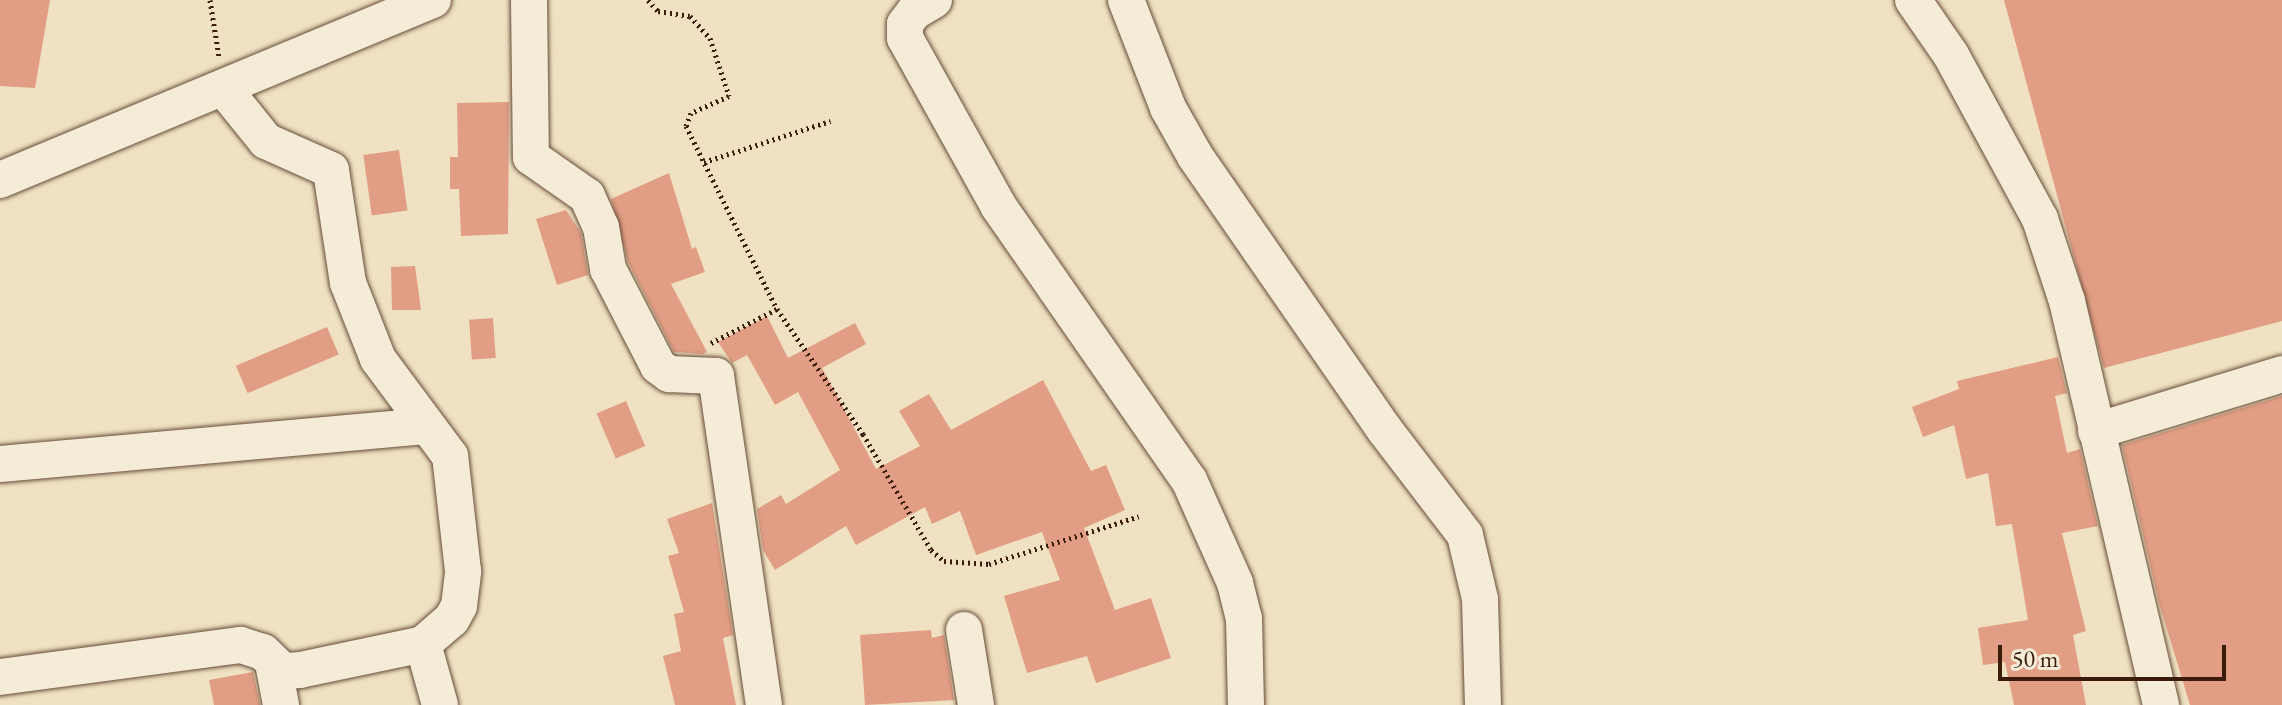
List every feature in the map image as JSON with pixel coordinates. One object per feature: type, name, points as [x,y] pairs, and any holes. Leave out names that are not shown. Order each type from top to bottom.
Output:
[{"type":"street","points":[[0,180],[433,0]]},
{"type":"street","points":[[529,0],[531,157],[587,196],[601,227],[608,269],[658,366],[669,374],[716,376],[764,705]]},
{"type":"street","points":[[934,0],[914,12],[905,24],[905,38],[999,207],[1189,480],[1235,583],[1244,618],[1246,705]]},
{"type":"street","points":[[1126,0],[1168,108],[1195,156],[1384,429],[1465,535],[1480,599],[1483,705]]},
{"type":"street","points":[[1913,0],[1979,102],[2040,219],[2067,301],[2161,705]]},
{"type":"street","points":[[0,677],[219,645],[251,645],[283,671],[300,670],[423,644],[452,619],[462,594],[463,571],[450,456],[438,435],[424,426],[378,359],[348,283],[331,170],[266,141],[224,89]]},
{"type":"street","points":[[2096,431],[2282,374]]},
{"type":"street","points":[[0,464],[424,426]]},
{"type":"street","points":[[964,630],[976,705]]},
{"type":"street","points":[[423,644],[440,705]]},
{"type":"street","points":[[273,663],[281,705]]},
{"type":"path","points":[[210,0],[224,89]]},
{"type":"path","points":[[648,0],[658,11],[700,22],[729,89],[724,101],[686,119],[704,162],[777,309],[863,434],[931,550],[944,561],[989,564],[1139,516]]},
{"type":"path","points":[[704,162],[830,121]]},
{"type":"path","points":[[716,376],[711,343],[777,309]]},
{"type":"building","points":[[0,0],[50,0],[35,88],[0,86]]},
{"type":"building","points":[[2004,0],[2282,0],[2282,321],[2104,368]]},
{"type":"building","points":[[509,102],[508,234],[461,236],[459,189],[450,189],[450,157],[458,157],[457,103]]},
{"type":"building","points":[[399,150],[407,210],[372,215],[363,155]]},
{"type":"building","points":[[669,173],[692,249],[696,247],[705,272],[671,284],[707,352],[703,354],[674,352],[628,262],[611,199]]},
{"type":"building","points":[[566,210],[581,233],[588,275],[557,285],[536,219]]},
{"type":"building","points":[[415,266],[421,310],[392,310],[391,267]]},
{"type":"building","points":[[767,316],[788,358],[855,323],[866,344],[822,368],[876,469],[920,446],[899,411],[929,394],[951,430],[1043,380],[1091,471],[1106,465],[1125,510],[1084,528],[1115,610],[1151,598],[1171,658],[1096,683],[1087,656],[1027,673],[1004,596],[1060,580],[1042,532],[976,555],[960,511],[932,524],[925,507],[856,545],[846,526],[775,570],[763,550],[757,509],[781,495],[786,504],[840,470],[798,392],[775,405],[747,355],[732,363],[718,342]]},
{"type":"building","points":[[493,318],[496,358],[472,360],[469,320]]},
{"type":"building","points":[[327,327],[339,355],[248,393],[236,366]]},
{"type":"building","points":[[2058,357],[2067,393],[2055,396],[2067,453],[2080,449],[2098,526],[2062,533],[2086,631],[2073,635],[2086,705],[2014,705],[2005,662],[1983,665],[1978,628],[2028,620],[2012,524],[1996,526],[1988,473],[1966,479],[1954,425],[1923,437],[1912,407],[1959,389],[1957,381]]},
{"type":"building","points":[[2282,396],[2282,705],[2190,705],[2159,603],[2122,445]]},
{"type":"building","points":[[626,401],[645,446],[616,459],[597,414]]},
{"type":"building","points":[[712,503],[733,635],[723,638],[736,705],[675,705],[663,656],[681,651],[674,614],[684,612],[668,556],[679,553],[667,519]]},
{"type":"building","points":[[931,630],[932,638],[944,635],[954,700],[865,705],[860,635]]},
{"type":"building","points":[[253,672],[260,705],[214,705],[209,680]]}]
